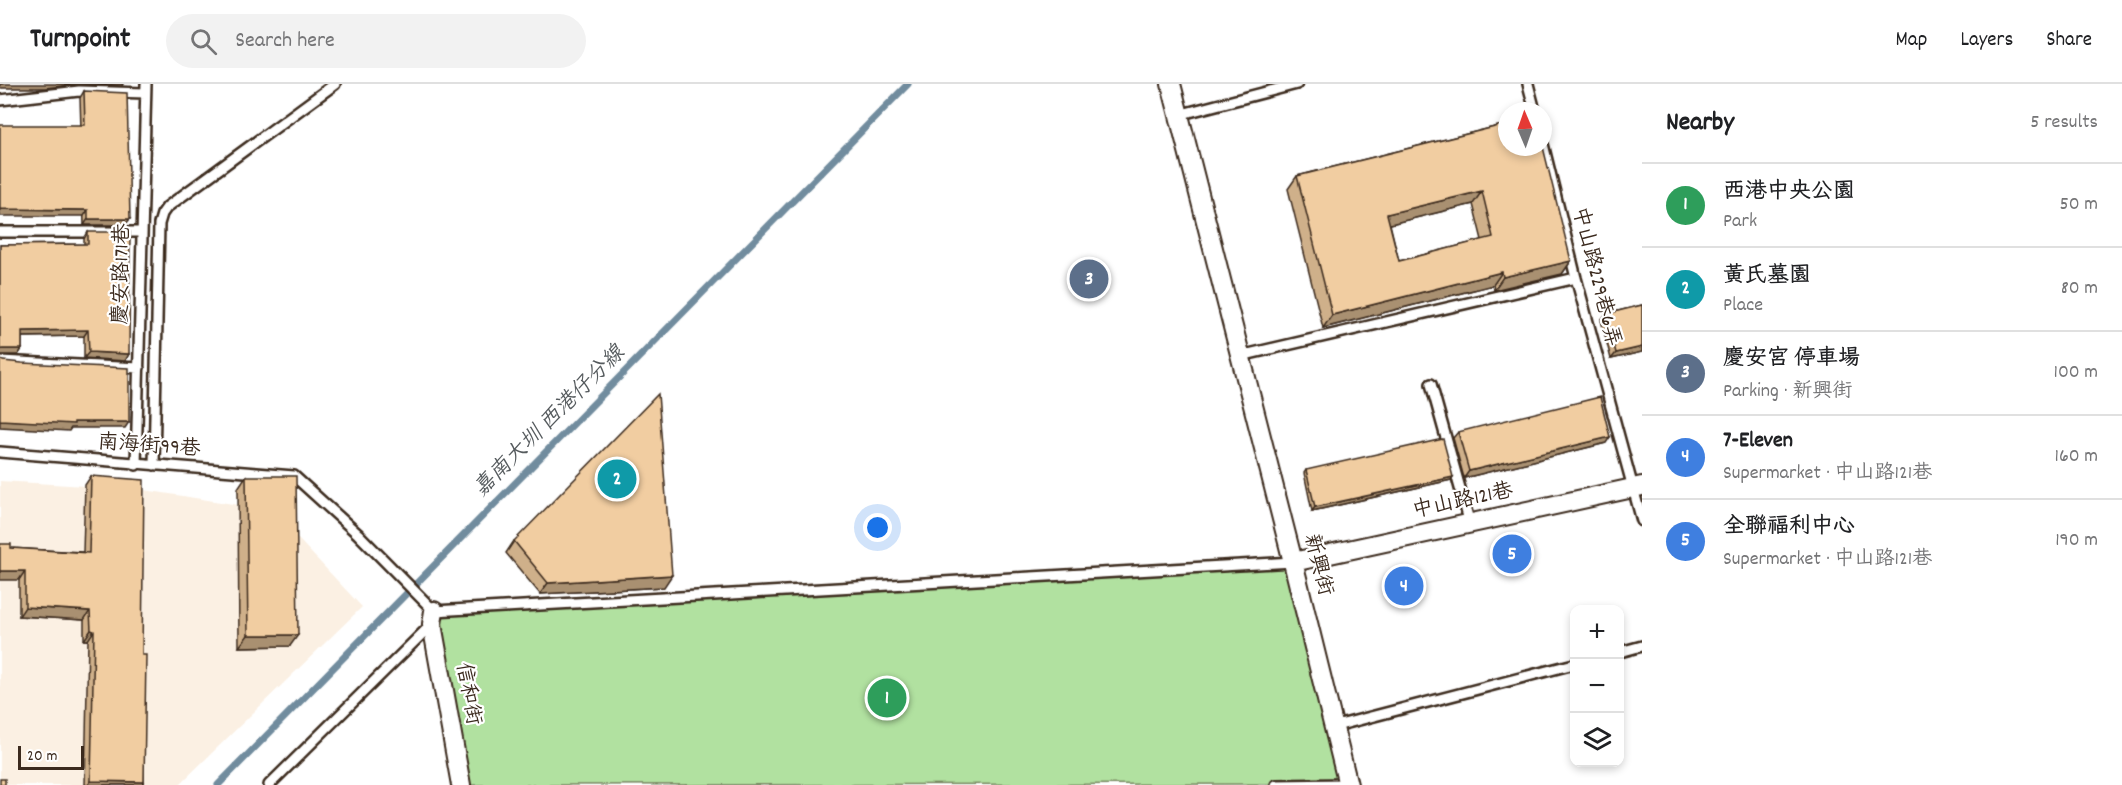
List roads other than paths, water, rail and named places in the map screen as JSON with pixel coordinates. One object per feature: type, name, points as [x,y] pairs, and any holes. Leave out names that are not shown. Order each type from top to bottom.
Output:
[{"type":"street","name":"新興街","points":[[1170,84],[1348,785]]},
{"type":"street","name":"中山路121巷","points":[[1293,562],[1638,487]]},
{"type":"street","name":"信和街","points":[[433,618],[461,785]]},
{"type":"lane","points":[[154,465],[159,224],[162,214],[167,207],[335,84]]},
{"type":"lane","points":[[1178,115],[1297,84]]},
{"type":"lane","points":[[1528,84],[1533,102]]},
{"type":"lane","points":[[0,100],[145,88]]},
{"type":"lane","name":"慶安路171巷","points":[[136,465],[145,88]]},
{"type":"lane","name":"中山路229巷6弄","points":[[1546,156],[1576,278],[1638,487],[1642,521]]},
{"type":"lane","points":[[0,232],[142,232]]},
{"type":"lane","points":[[1240,356],[1576,278]]},
{"type":"lane","points":[[0,361],[139,368]]},
{"type":"lane","points":[[1431,384],[1470,524]]},
{"type":"lane","name":"南海街99巷","points":[[0,453],[294,476],[358,534],[433,618]]},
{"type":"lane","points":[[269,785],[433,618],[1293,562]]},
{"type":"lane","points":[[1624,651],[1642,646]]},
{"type":"lane","points":[[1332,727],[1570,665]]},
{"type":"lane","points":[[1276,785],[1348,785]]},
{"type":"waterway","name":"嘉南大圳 西港仔分線","points":[[218,785],[908,84]]},
{"type":"place","name":"慶安宮 停車場","points":[[1089,279]]},
{"type":"place","name":"黃氏墓園","points":[[617,479]]},
{"type":"place","name":"全聯福利中心","points":[[1512,554]]},
{"type":"place","name":"7-Eleven","points":[[1404,586]]},
{"type":"place","name":"西港中央公園","points":[[887,698]]}]
